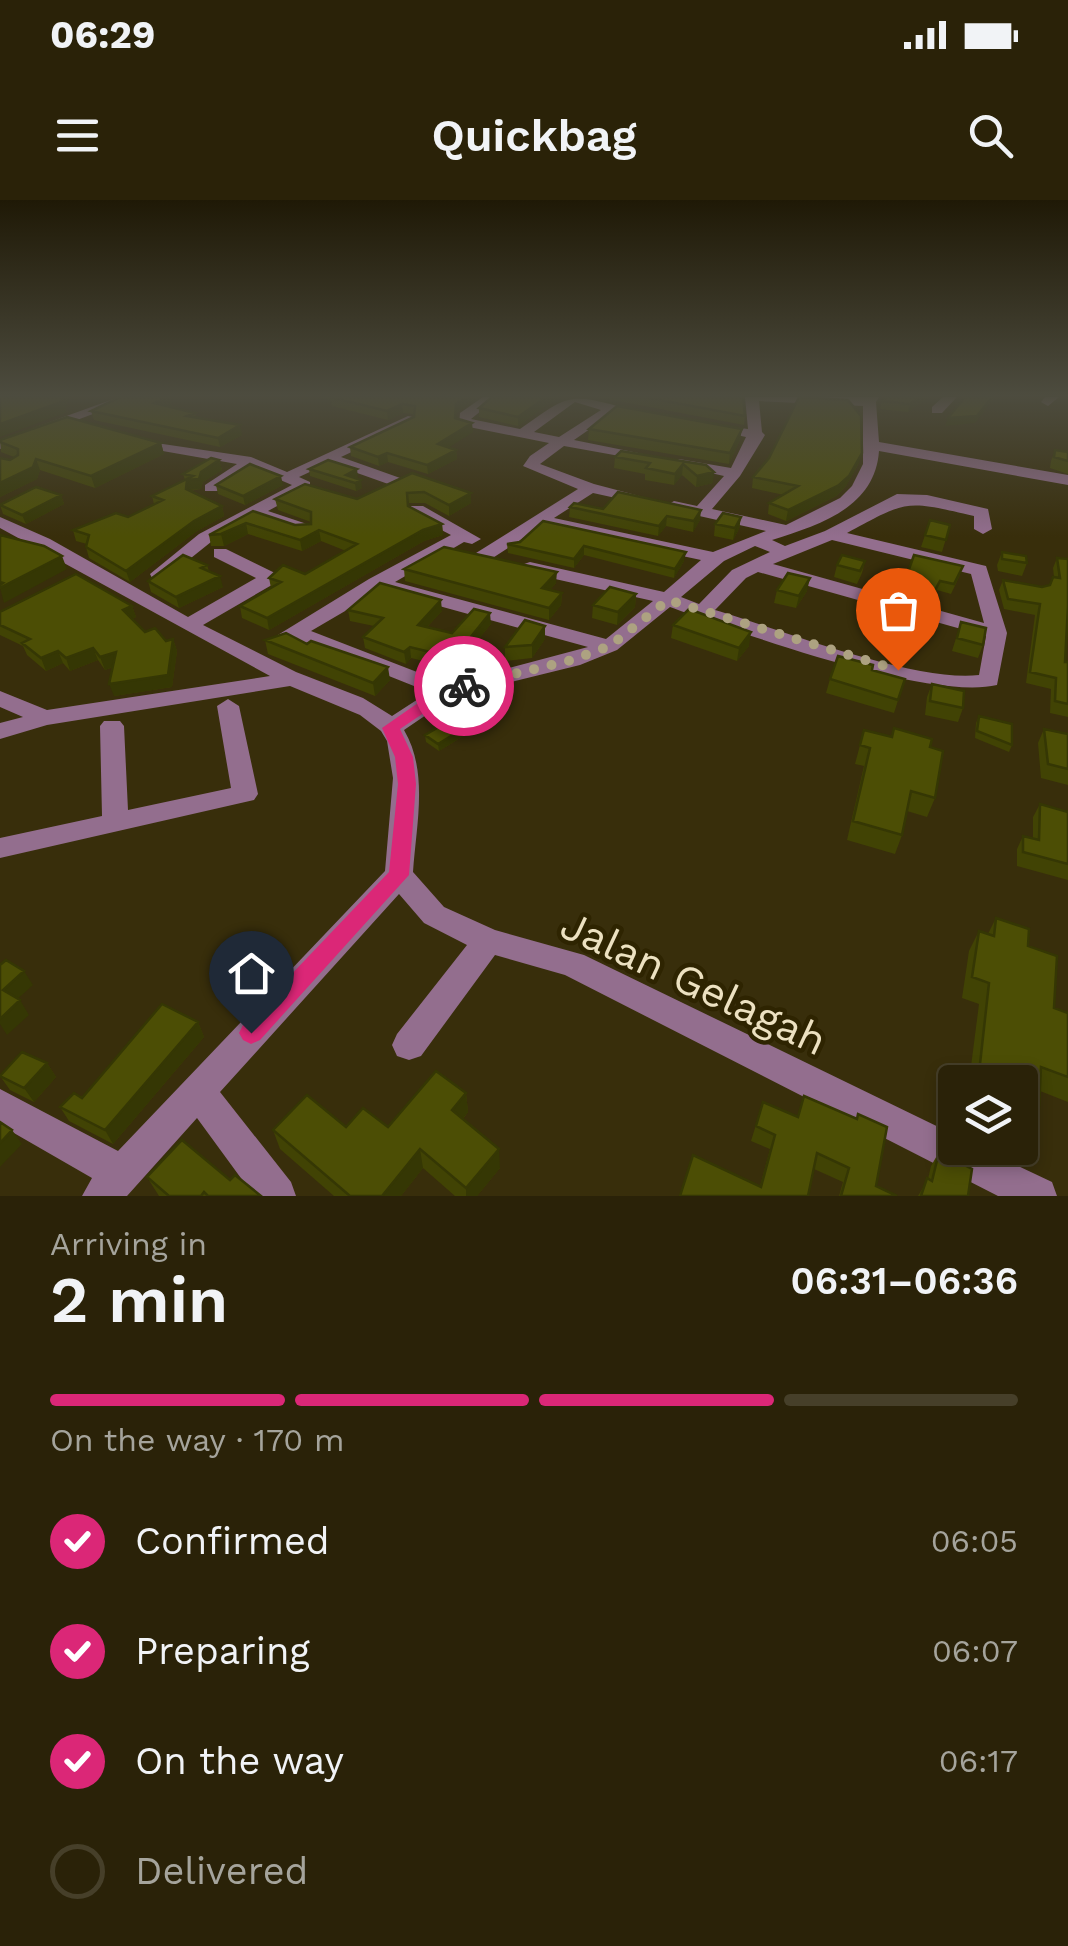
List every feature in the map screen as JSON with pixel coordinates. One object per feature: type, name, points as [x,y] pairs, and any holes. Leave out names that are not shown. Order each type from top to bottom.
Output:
[{"type":"street","points":[[147,443],[251,462],[328,493]]},
{"type":"street","points":[[224,503],[297,480],[328,458],[359,443]]},
{"type":"street","points":[[559,443],[535,459],[533,468],[590,488],[783,530]]},
{"type":"street","points":[[563,443],[735,472]]},
{"type":"street","points":[[702,511],[753,443]]},
{"type":"street","points":[[391,728],[446,690],[610,646],[716,558],[804,524],[840,505],[860,487],[869,470],[872,445],[1068,480]]},
{"type":"street","points":[[345,450],[391,464]]},
{"type":"street","points":[[328,458],[402,480],[372,495]]},
{"type":"street","points":[[132,593],[205,538],[251,462]]},
{"type":"street","points":[[488,553],[590,488]]},
{"type":"street","points":[[702,612],[722,588],[756,564],[832,534],[896,499],[928,500],[982,521]]},
{"type":"street","points":[[224,503],[304,529]]},
{"type":"street","points":[[417,510],[488,553]]},
{"type":"street","points":[[0,1106],[112,1185],[399,875],[405,794],[404,757],[391,728],[372,712],[293,679],[132,593],[1,512]]},
{"type":"street","points":[[538,520],[716,558]]},
{"type":"street","points":[[439,547],[488,553],[668,600],[958,684],[990,680],[997,633],[987,577],[973,566],[832,534]]},
{"type":"street","points":[[446,690],[286,636],[464,536]]},
{"type":"street","points":[[758,540],[786,552]]},
{"type":"street","points":[[190,624],[270,578],[220,553]]},
{"type":"street","points":[[756,564],[997,633]]},
{"type":"street","points":[[59,584],[90,568]]},
{"type":"street","points":[[376,583],[610,646]]},
{"type":"street","points":[[536,668],[566,635]]},
{"type":"street","points":[[0,731],[45,718],[293,679]]},
{"type":"street","points":[[0,698],[45,718]]},
{"type":"street","points":[[0,848],[245,794],[228,706]]},
{"type":"street","points":[[112,726],[114,823]]},
{"type":"street","name":"Jalan Gelagah","points":[[399,875],[434,914],[488,941],[573,964],[994,1185],[1038,1196]]},
{"type":"street","points":[[409,1044],[488,941]]},
{"type":"street","points":[[197,1090],[253,1170],[277,1196]]},
{"type":"building","points":[[4,443],[160,443],[91,476],[36,459],[33,467],[0,483],[0,458],[10,460],[18,455],[18,449]]},
{"type":"building","points":[[358,443],[439,443],[456,450],[427,465],[387,453],[378,457],[350,447]]},
{"type":"building","points":[[674,443],[735,443],[730,453]]},
{"type":"building","points":[[776,443],[862,443],[862,453],[849,476],[788,510],[769,503],[798,486],[753,477]]},
{"type":"building","points":[[1055,450],[1068,452],[1068,461],[1054,457]]},
{"type":"building","points":[[621,451],[706,465],[714,472],[697,476],[683,464],[675,474],[646,468],[650,463],[615,457]]},
{"type":"building","points":[[211,458],[219,460],[201,472],[199,479],[187,480],[186,489],[222,506],[194,521],[126,571],[86,547],[89,535],[73,530],[116,513],[128,517],[163,500],[152,496],[193,476],[183,474]]},
{"type":"building","points":[[328,460],[357,469],[346,475],[361,480],[355,483],[309,469]]},
{"type":"building","points":[[250,464],[281,476],[243,496],[216,485]]},
{"type":"building","points":[[412,473],[471,493],[449,505],[424,492],[407,493],[408,506],[442,524],[423,530],[267,618],[240,606],[281,582],[269,578],[283,565],[305,574],[357,544],[319,530],[300,540],[246,523],[209,535],[253,511],[295,525],[311,524],[311,512],[275,499],[305,484],[357,499]]},
{"type":"building","points":[[36,487],[61,495],[22,515],[0,505]]},
{"type":"building","points":[[618,492],[701,510],[694,521],[667,516],[659,526],[570,507],[574,503],[603,509]]},
{"type":"building","points":[[723,513],[741,517],[735,528],[715,524]]},
{"type":"building","points":[[930,520],[950,525],[946,540],[925,535]]},
{"type":"building","points":[[543,521],[686,552],[675,569],[584,546],[574,559],[507,544],[520,542]]},
{"type":"building","points":[[0,535],[44,546],[62,556],[0,588]]},
{"type":"building","points":[[444,547],[557,572],[542,588],[562,593],[549,608],[404,569]]},
{"type":"building","points":[[1002,552],[1026,556],[1027,563],[1002,559]]},
{"type":"building","points":[[183,555],[207,565],[201,568],[220,576],[176,597],[148,581]]},
{"type":"building","points":[[842,555],[865,561],[860,571],[837,565]]},
{"type":"building","points":[[914,555],[963,566],[954,584],[940,581],[933,594],[903,586]]},
{"type":"building","points":[[1057,558],[1068,559],[1068,704],[1055,701],[1056,678],[1030,672],[1040,604],[1008,599],[1003,580],[1050,585],[1053,577],[1060,578]]},
{"type":"building","points":[[788,573],[810,578],[799,596],[777,590]]},
{"type":"building","points":[[76,574],[132,606],[123,610],[145,632],[155,628],[166,641],[173,639],[168,675],[109,684],[116,652],[100,657],[93,648],[66,658],[58,651],[41,658],[22,643],[30,639],[0,625],[0,612]]},
{"type":"building","points":[[380,583],[441,600],[418,625],[452,633],[474,609],[490,613],[466,643],[471,644],[459,659],[410,647],[404,652],[363,637],[383,618],[348,610]]},
{"type":"building","points":[[610,587],[636,594],[618,612],[593,605]]},
{"type":"building","points":[[689,609],[751,632],[739,648],[673,625]]},
{"type":"building","points":[[525,620],[545,626],[532,645],[505,647]]},
{"type":"building","points":[[961,622],[986,628],[983,645],[957,638]]},
{"type":"building","points":[[286,633],[307,644],[311,641],[388,667],[373,683],[265,640]]},
{"type":"building","points":[[838,656],[905,679],[898,700],[830,679]]},
{"type":"building","points":[[932,684],[964,691],[963,708],[930,701]]},
{"type":"building","points":[[454,715],[469,725],[438,744],[425,735],[437,728],[434,726]]},
{"type":"building","points":[[979,716],[1012,724],[1012,745],[977,731]]},
{"type":"building","points":[[894,728],[932,739],[930,747],[943,751],[935,798],[911,791],[902,835],[853,821],[870,748],[860,745],[864,730],[892,737]]},
{"type":"building","points":[[1044,729],[1068,734],[1068,769],[1048,764]]},
{"type":"building","points":[[1040,804],[1068,812],[1068,864],[1023,852],[1023,836],[1039,840]]},
{"type":"building","points":[[996,918],[1029,929],[1028,946],[1057,956],[1054,1008],[1068,1013],[1068,1077],[1041,1067],[1039,1108],[1038,1065],[980,1065],[989,983],[972,977],[979,931],[994,936]]},
{"type":"building","points":[[6,960],[24,971],[3,990],[20,1000],[0,1019],[0,965]]},
{"type":"building","points":[[162,1004],[198,1022],[105,1130],[60,1107],[74,1093],[82,1098]]},
{"type":"building","points":[[22,1052],[47,1063],[24,1088],[0,1076]]},
{"type":"building","points":[[436,1071],[466,1093],[452,1110],[499,1149],[466,1188],[420,1149],[382,1196],[350,1196],[273,1130],[307,1095],[346,1127],[363,1108],[388,1127]]},
{"type":"building","points":[[804,1096],[857,1119],[858,1114],[887,1127],[876,1186],[897,1196],[841,1196],[849,1168],[817,1153],[808,1196],[680,1196],[693,1155],[761,1187],[775,1135],[756,1126],[763,1102],[798,1117]]},
{"type":"building","points":[[0,1122],[12,1130],[0,1143]]},
{"type":"building","points":[[182,1140],[230,1180],[235,1175],[261,1196],[208,1196],[204,1192],[201,1196],[169,1196],[147,1177]]},
{"type":"building","points":[[938,1156],[938,1165],[964,1165],[972,1169],[968,1196],[921,1196],[927,1178],[932,1181]]},
{"type":"way so far","points":[[464,686],[572,660],[610,646],[668,600],[898,670]]},
{"type":"route","points":[[251,1033],[399,875],[402,804],[407,784],[404,757],[391,728],[446,690],[464,686]]}]
